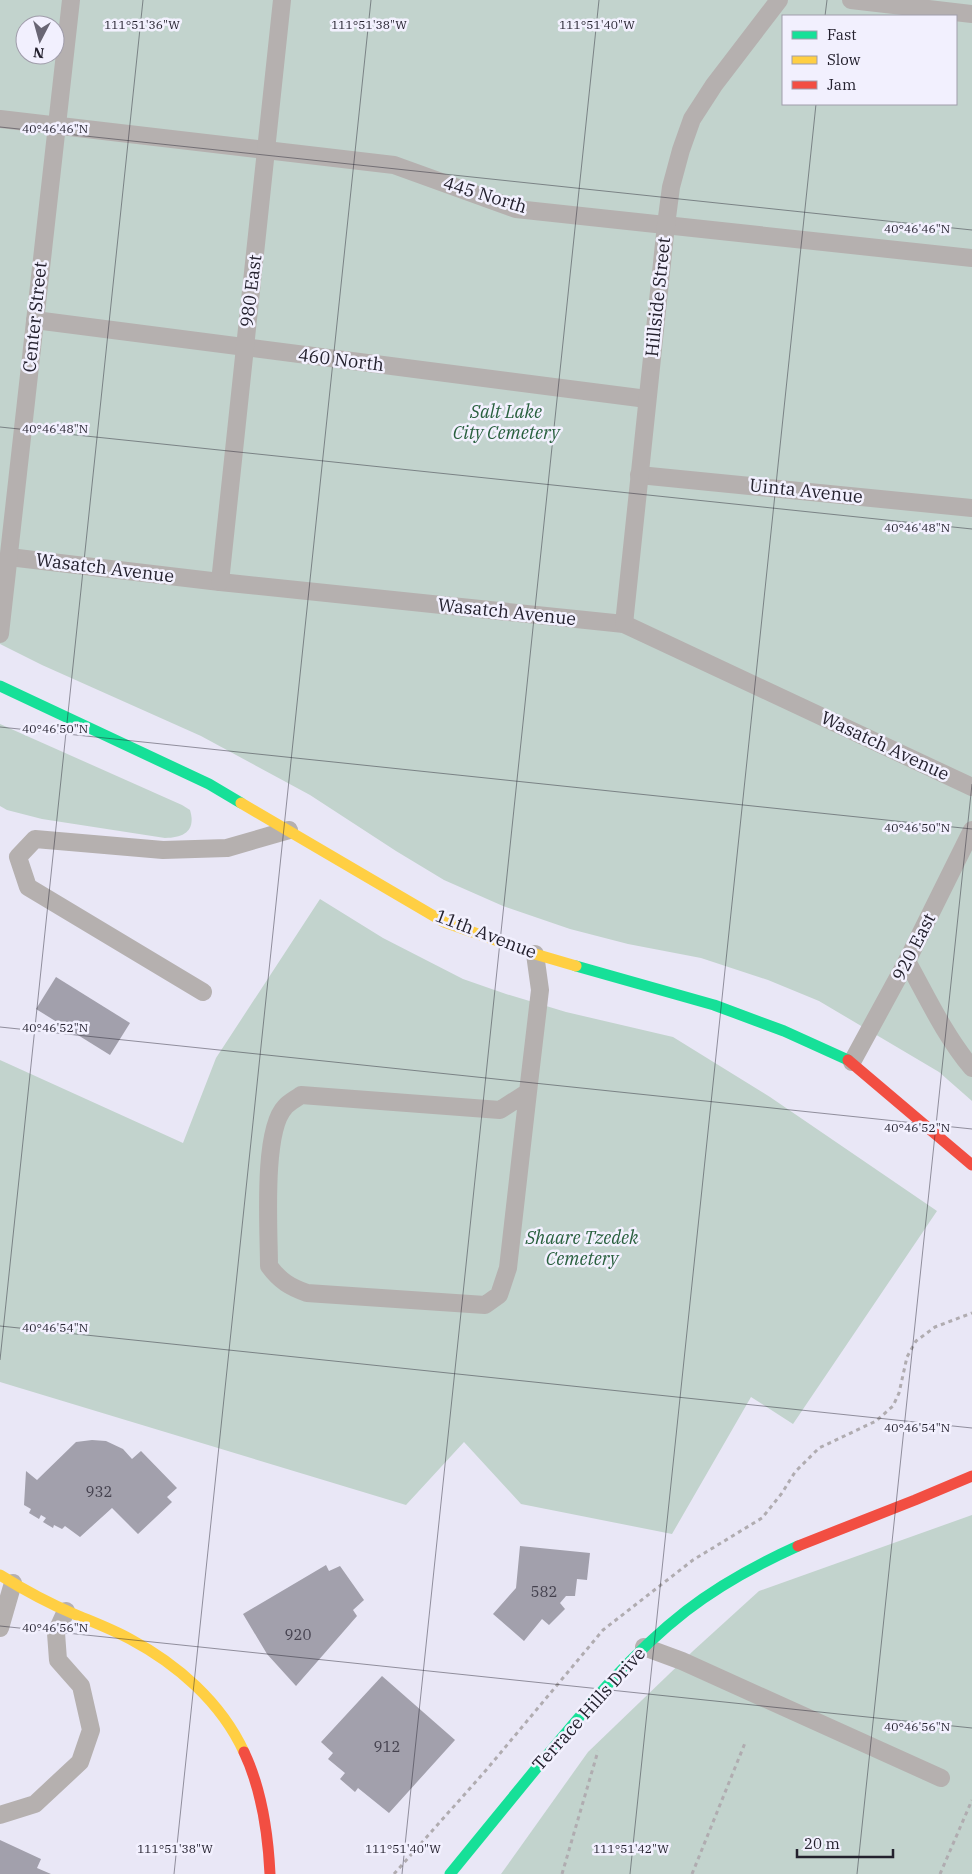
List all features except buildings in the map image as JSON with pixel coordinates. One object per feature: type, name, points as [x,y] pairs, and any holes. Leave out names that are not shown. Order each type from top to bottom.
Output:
[{"type":"street","name":"11th Avenue","points":[[0,686],[209,784],[444,922],[535,954],[714,1005],[784,1031],[852,1062],[972,1165]]},
{"type":"street","name":"Terrace Hills Drive","points":[[450,1874],[614,1677],[674,1620],[741,1573],[774,1556],[808,1540],[948,1488],[972,1476]]},
{"type":"street","points":[[6,1579],[66,1611],[130,1638],[166,1661],[203,1694],[230,1725],[251,1768],[264,1814],[270,1851],[270,1874]]},
{"type":"lane","name":"Center Street","points":[[0,634],[71,0]]},
{"type":"lane","name":"980 East","points":[[220,582],[282,0]]},
{"type":"lane","name":"Hillside Street","points":[[624,624],[671,187],[681,150],[692,120],[714,85],[779,0]]},
{"type":"lane","points":[[851,0],[972,14]]},
{"type":"lane","name":"445 North","points":[[0,119],[394,165],[516,209],[972,258]]},
{"type":"lane","name":"460 North","points":[[35,320],[647,398]]},
{"type":"lane","name":"Uinta Avenue","points":[[639,475],[972,508]]},
{"type":"lane","name":"Wasatch Avenue","points":[[9,557],[220,582],[624,624],[972,787]]},
{"type":"lane","points":[[203,992],[28,887],[18,857],[35,839],[163,850],[227,848],[289,830]]},
{"type":"lane","name":"920 East","points":[[852,1062],[907,961],[972,830]]},
{"type":"lane","points":[[528,1092],[500,1110],[301,1095],[284,1107],[275,1128],[269,1157],[269,1266],[278,1279],[289,1287],[307,1293],[328,1296],[485,1305],[499,1295],[508,1268],[540,990],[535,954]]},
{"type":"lane","points":[[907,961],[933,1008],[972,1068]]},
{"type":"lane","points":[[0,1628],[6,1579]]},
{"type":"lane","points":[[0,1815],[35,1804],[80,1762],[91,1730],[81,1686],[58,1660],[56,1634],[66,1611]]},
{"type":"lane","points":[[644,1647],[682,1661],[941,1778]]},
{"type":"path","points":[[692,1874],[745,1743]]},
{"type":"path","points":[[562,1874],[598,1751]]},
{"type":"path","points":[[940,1874],[972,1800]]},
{"type":"green space","name":"Salt Lake City Cemetery","points":[[0,0],[972,0],[972,1101],[939,1072],[819,1001],[768,980],[701,958],[628,944],[570,929],[503,906],[444,880],[310,795],[201,736],[42,665],[0,644]]},
{"type":"green space","points":[[0,724],[182,805],[190,810],[190,828],[178,836],[165,838],[42,819],[7,810],[0,806]]},
{"type":"green space","name":"Shaare Tzedek Cemetery","points":[[320,899],[383,938],[463,979],[566,1012],[673,1037],[770,1097],[937,1211],[793,1424],[751,1397],[672,1534],[521,1504],[464,1442],[406,1505],[0,1382],[0,1060],[183,1143],[216,1058]]},
{"type":"green space","points":[[972,1515],[972,1874],[501,1874],[588,1752],[693,1651],[759,1591]]},
{"type":"traffic: fast","points":[[0,686],[209,784],[241,803]]},
{"type":"traffic: fast","points":[[576,966],[714,1005],[784,1031],[848,1060]]},
{"type":"traffic: fast","points":[[450,1874],[577,1719],[647,1644],[686,1611],[726,1583],[798,1546]]},
{"type":"traffic: slow","points":[[241,803],[444,922],[535,954],[576,966]]},
{"type":"traffic: slow","points":[[0,1575],[55,1605],[123,1635],[164,1660],[196,1686],[210,1701],[223,1717],[244,1752]]},
{"type":"traffic: jam","points":[[848,1060],[972,1165]]},
{"type":"traffic: jam","points":[[798,1546],[972,1476]]},
{"type":"traffic: jam","points":[[244,1752],[260,1796],[268,1843],[270,1874]]}]
